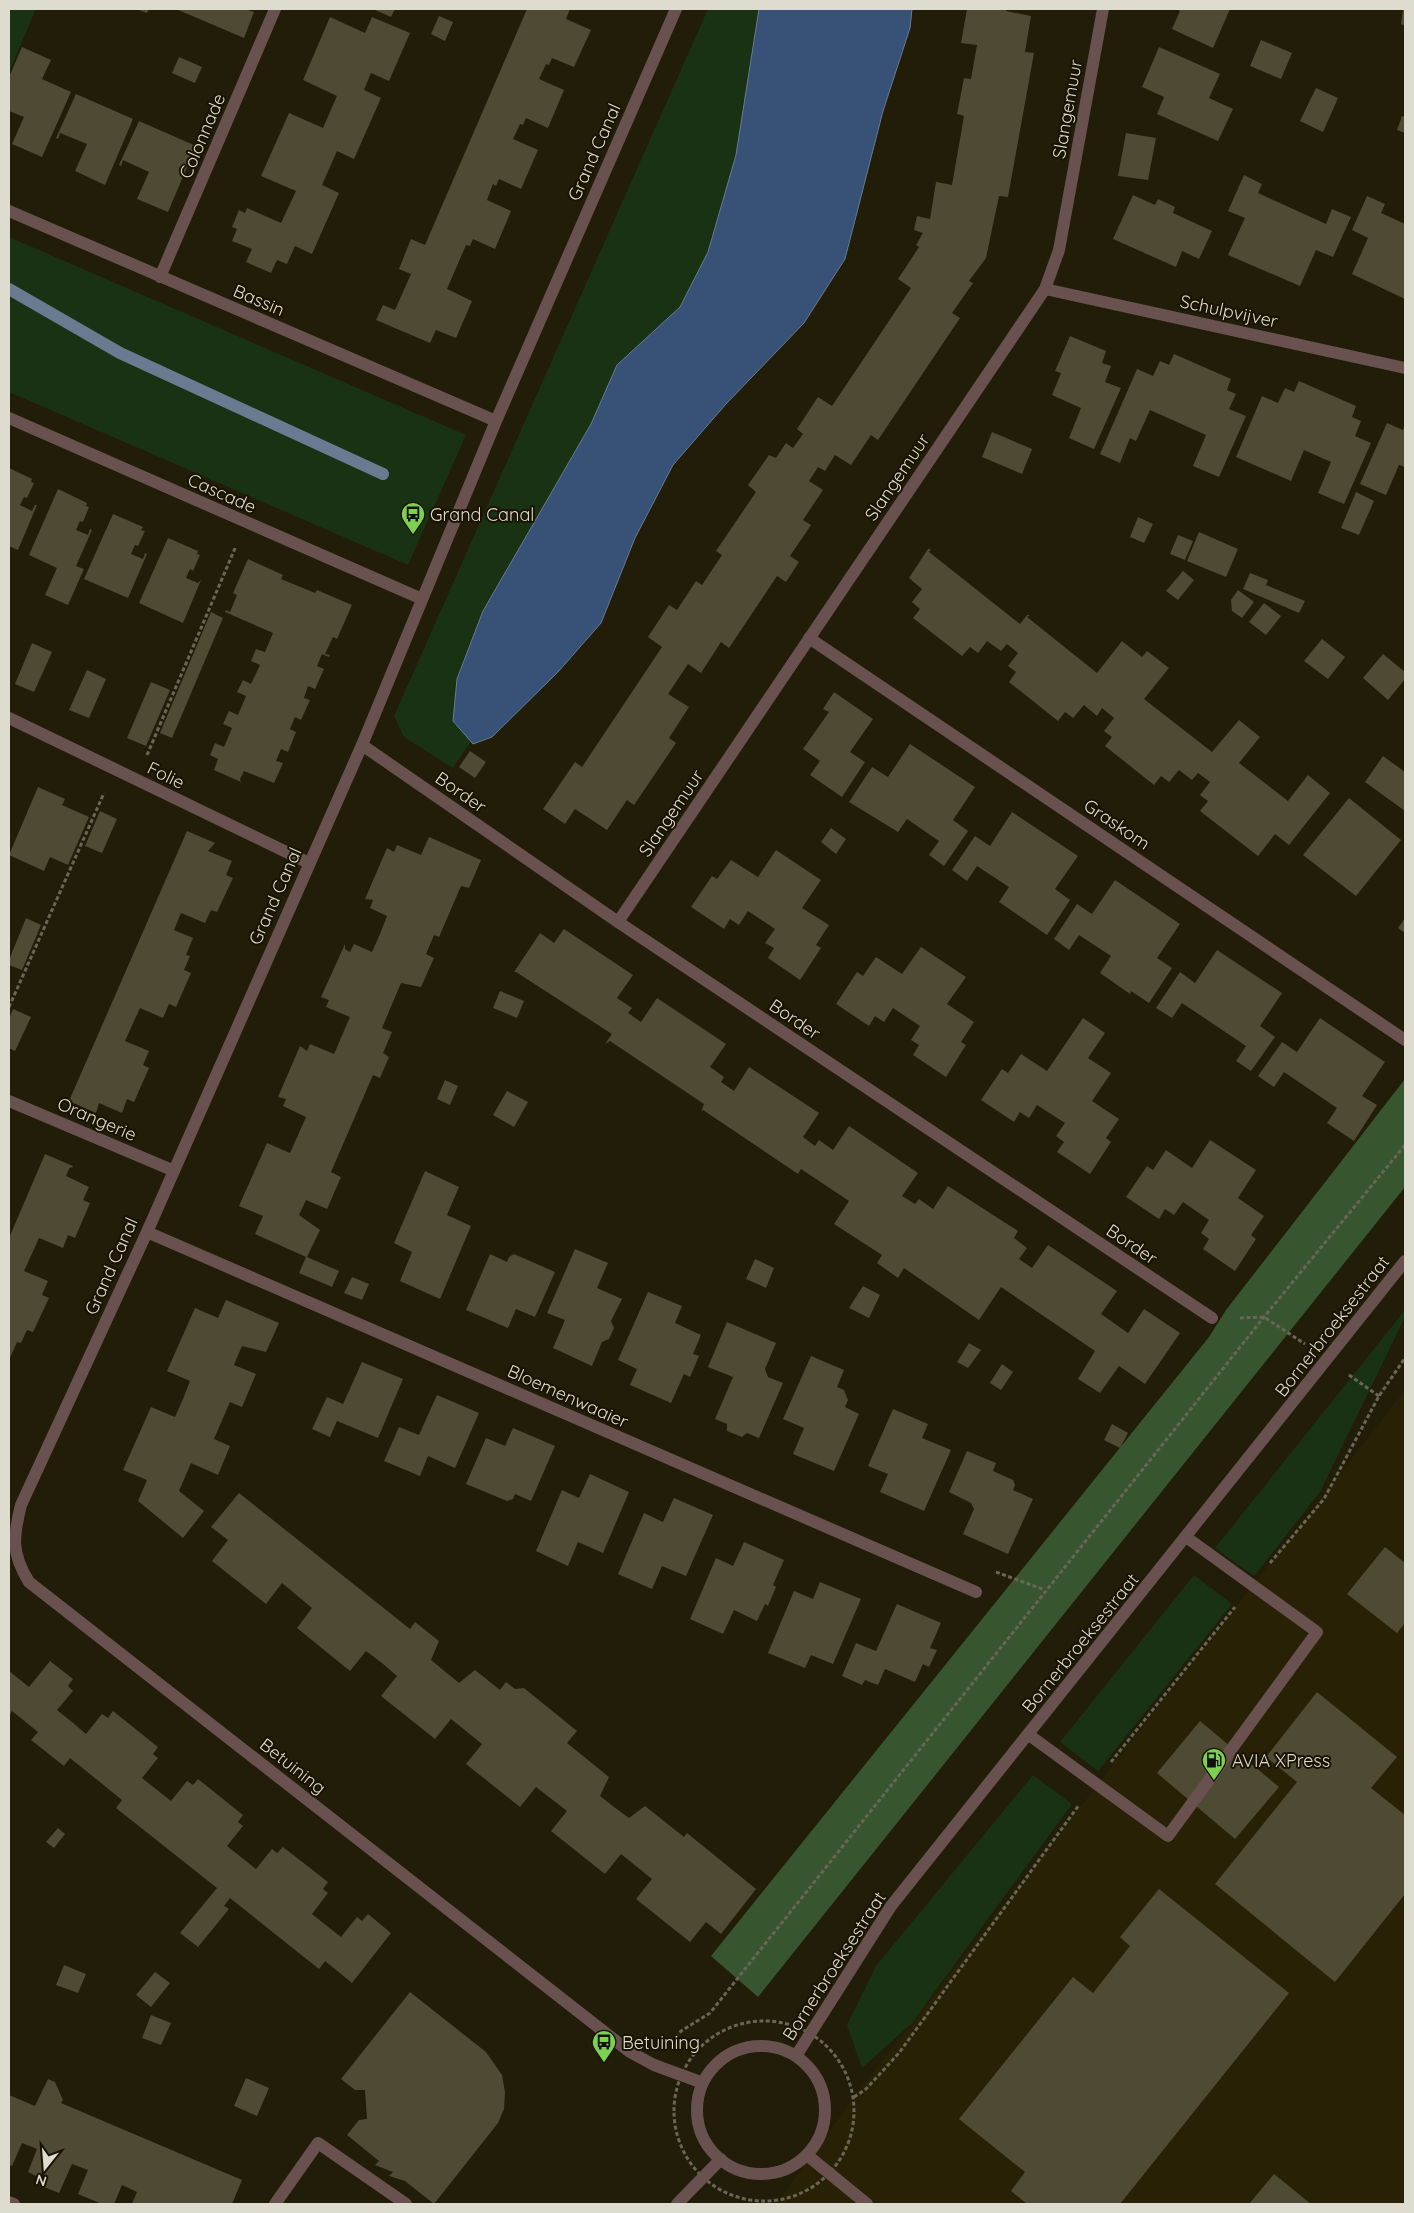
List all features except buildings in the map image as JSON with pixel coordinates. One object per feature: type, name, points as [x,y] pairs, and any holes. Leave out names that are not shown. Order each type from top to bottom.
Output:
[{"type":"street","name":"Colonnade","points":[[160,277],[275,9]]},
{"type":"street","name":"Grand Canal","points":[[14,1569],[16,1526],[21,1505],[147,1232],[172,1170],[362,745],[496,421],[676,9]]},
{"type":"street","name":"Slangemuur","points":[[618,922],[1045,288],[1059,250],[1103,9]]},
{"type":"street","name":"Bassin","points":[[9,211],[496,421]]},
{"type":"street","name":"Schulpvijver","points":[[1045,288],[1405,368]]},
{"type":"street","name":"Cascade","points":[[9,418],[422,599]]},
{"type":"street","name":"Graskom","points":[[809,638],[1405,1040]]},
{"type":"street","name":"Folie","points":[[9,718],[309,863]]},
{"type":"street","name":"Border","points":[[362,745],[618,922],[1212,1318]]},
{"type":"street","name":"Orangerie","points":[[9,1101],[172,1170]]},
{"type":"street","name":"Bloemenwaaier","points":[[147,1232],[976,1592]]},
{"type":"street","name":"Bornerbroeksestraat","points":[[796,2056],[891,1906],[1405,1261]]},
{"type":"street","points":[[9,1500],[21,1505]]},
{"type":"street","points":[[1029,1735],[1168,1836],[1316,1632],[1186,1537]]},
{"type":"street","name":"Betuining","points":[[14,1569],[630,2052],[654,2065],[703,2083]]},
{"type":"street","points":[[743,2048],[770,2048],[796,2056],[811,2069],[820,2085],[825,2104],[824,2123],[818,2140],[794,2166],[780,2172],[764,2174],[734,2168],[709,2147],[702,2132],[697,2116],[698,2099],[703,2083],[713,2068],[727,2056],[743,2048]]},
{"type":"street","points":[[275,2204],[318,2143],[406,2204]]},
{"type":"street","points":[[806,2155],[828,2175],[867,2204]]},
{"type":"street","points":[[677,2204],[721,2159]]},
{"type":"street","points":[[9,2202],[14,2204]]},
{"type":"path","points":[[136,780],[246,522]]},
{"type":"path","points":[[9,1007],[115,770]]},
{"type":"path","points":[[654,2065],[681,2032],[710,2013],[1044,1590],[1264,1316],[1405,1146]]},
{"type":"path","points":[[854,2097],[866,2089],[899,2053],[1095,1783],[1324,1499],[1379,1396],[1405,1358]]},
{"type":"path","points":[[976,1592],[994,1571],[1044,1590]]},
{"type":"path","points":[[769,2020],[791,2024],[811,2033],[826,2045],[839,2060],[848,2078],[854,2097],[854,2114],[850,2138],[839,2161],[828,2175],[800,2194],[767,2201],[732,2196],[703,2178],[690,2164],[681,2148],[675,2130],[673,2112],[675,2093],[680,2075],[692,2056],[707,2040],[726,2028],[747,2022],[769,2020]]},
{"type":"shaded area","points":[[1405,1390],[1405,2204],[776,2204],[854,2097]]},
{"type":"green space","points":[[9,9],[36,9],[9,72]]},
{"type":"green space","points":[[708,9],[759,9],[736,155],[708,252],[680,307],[617,365],[591,424],[483,611],[457,679],[453,721],[471,741],[453,768],[404,737],[394,716]]},
{"type":"green space","points":[[9,237],[466,435],[408,565],[9,392]]},
{"type":"green space","points":[[1405,1079],[1405,1187],[758,1997],[711,1956],[1209,1337],[1226,1310]]},
{"type":"green space","points":[[1405,1310],[1405,1317],[1320,1492],[1254,1576],[1215,1548]]},
{"type":"green space","points":[[1194,1575],[1232,1604],[1098,1771],[1060,1742]]},
{"type":"green space","points":[[1033,1775],[1072,1804],[911,2024],[862,2068],[847,2025],[876,1966]]},
{"type":"water","points":[[759,9],[912,9],[910,28],[883,111],[845,259],[804,323],[726,404],[673,465],[635,538],[601,623],[558,672],[492,737],[473,744],[453,721],[457,679],[483,611],[591,424],[617,365],[680,307],[708,252],[736,155]]},
{"type":"waterway","points":[[9,289],[120,353],[383,474]]},
{"type":"place","name":"Grand Canal","points":[[413,535]]},
{"type":"place","name":"AVIA XPress","points":[[1214,1781]]},
{"type":"place","name":"Betuining","points":[[604,2063]]}]
